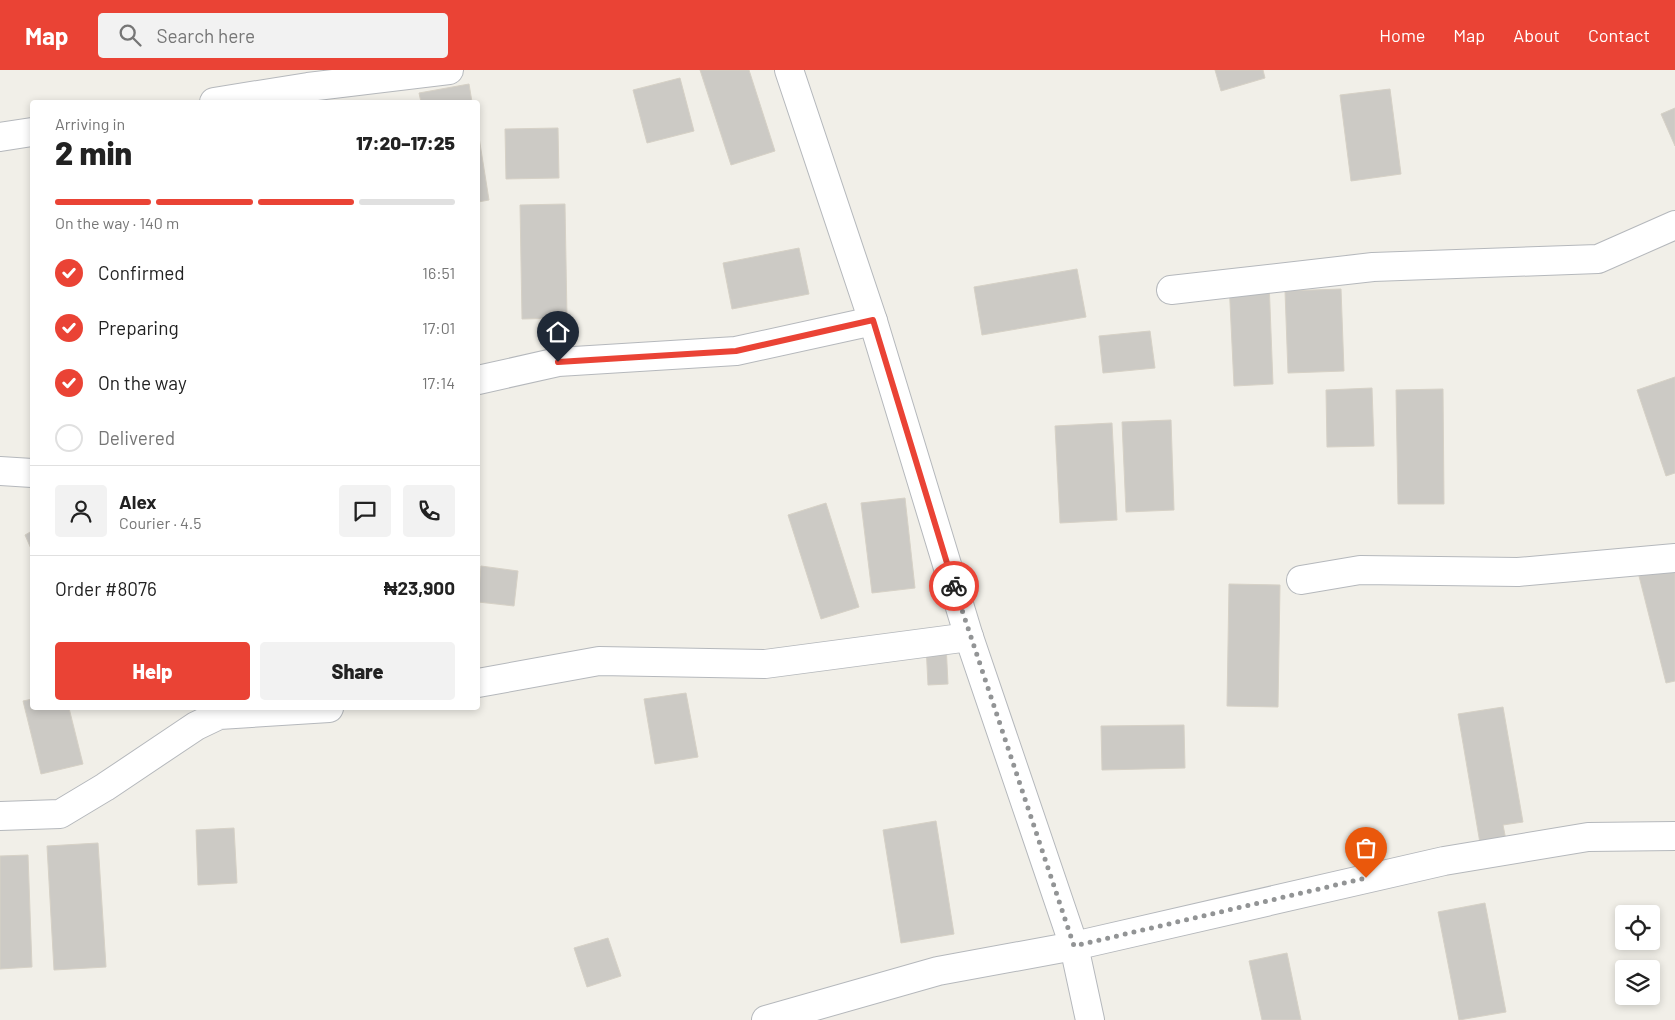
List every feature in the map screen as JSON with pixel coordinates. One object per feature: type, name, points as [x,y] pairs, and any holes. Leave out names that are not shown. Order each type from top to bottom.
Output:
[{"type":"street","points":[[227,100],[449,70]]},
{"type":"street","points":[[789,70],[873,320],[969,637],[1074,946],[1090,1020]]},
{"type":"street","points":[[0,137],[30,132]]},
{"type":"street","points":[[1171,290],[1373,266],[1598,259],[1675,225]]},
{"type":"street","points":[[480,380],[558,362],[736,351],[873,320]]},
{"type":"street","points":[[0,470],[30,473]]},
{"type":"street","points":[[1301,580],[1360,570],[1518,572],[1675,558]]},
{"type":"street","points":[[480,683],[599,661],[765,664],[969,637]]},
{"type":"street","points":[[0,816],[60,814],[105,787],[196,726],[219,715],[298,710]]},
{"type":"street","points":[[766,1020],[938,971],[1074,946],[1444,861],[1588,837],[1675,836]]},
{"type":"building","points":[[700,70],[749,70],[775,151],[731,165]]},
{"type":"building","points":[[1215,70],[1263,70],[1265,78],[1221,91]]},
{"type":"building","points":[[680,78],[694,131],[647,143],[633,90]]},
{"type":"building","points":[[469,84],[472,100],[421,100],[419,93]]},
{"type":"building","points":[[1390,89],[1401,174],[1351,181],[1340,95]]},
{"type":"building","points":[[1675,108],[1675,146],[1661,114]]},
{"type":"building","points":[[558,128],[559,178],[506,179],[505,129]]},
{"type":"building","points":[[480,144],[489,200],[480,202]]},
{"type":"building","points":[[565,204],[567,318],[522,319],[520,205]]},
{"type":"building","points":[[799,248],[809,294],[732,309],[723,263]]},
{"type":"building","points":[[1077,269],[1086,317],[982,335],[974,287]]},
{"type":"building","points":[[1269,281],[1273,384],[1234,386],[1229,282]]},
{"type":"building","points":[[1341,289],[1344,371],[1288,373],[1285,291]]},
{"type":"building","points":[[1150,331],[1155,368],[1103,373],[1099,336]]},
{"type":"building","points":[[1675,377],[1675,473],[1666,476],[1637,390]]},
{"type":"building","points":[[1372,388],[1374,446],[1327,447],[1326,390]]},
{"type":"building","points":[[1443,389],[1444,504],[1398,504],[1396,390]]},
{"type":"building","points":[[1171,420],[1174,510],[1126,512],[1122,422]]},
{"type":"building","points":[[1112,423],[1117,520],[1060,523],[1055,426]]},
{"type":"building","points":[[905,498],[915,588],[872,593],[861,503]]},
{"type":"building","points":[[826,503],[859,607],[821,619],[788,515]]},
{"type":"building","points":[[30,532],[30,546],[25,535]]},
{"type":"building","points":[[481,566],[518,571],[514,606],[480,602]]},
{"type":"building","points":[[1675,568],[1675,681],[1666,683],[1639,576]]},
{"type":"building","points":[[1229,584],[1280,585],[1278,707],[1227,706]]},
{"type":"building","points":[[946,644],[948,684],[928,685],[926,645]]},
{"type":"building","points":[[686,693],[698,757],[655,764],[644,699]]},
{"type":"building","points":[[30,699],[30,710],[70,710],[83,764],[41,774],[23,701]]},
{"type":"building","points":[[1503,707],[1523,822],[1503,825],[1507,845],[1481,849],[1458,714]]},
{"type":"building","points":[[1184,725],[1185,768],[1102,770],[1101,726]]},
{"type":"building","points":[[936,821],[954,934],[901,943],[883,830]]},
{"type":"building","points":[[234,828],[237,883],[198,885],[196,830]]},
{"type":"building","points":[[98,843],[106,967],[54,970],[47,846]]},
{"type":"building","points":[[28,855],[32,967],[0,969],[0,856]]},
{"type":"building","points":[[1485,903],[1506,1012],[1459,1020],[1438,912]]},
{"type":"building","points":[[608,938],[621,976],[587,987],[574,948]]},
{"type":"building","points":[[1287,953],[1301,1020],[1262,1020],[1249,961]]},
{"type":"way so far","points":[[954,586],[969,637],[1074,946],[1366,878]]},
{"type":"route","points":[[558,362],[736,351],[873,320],[954,586]]}]
